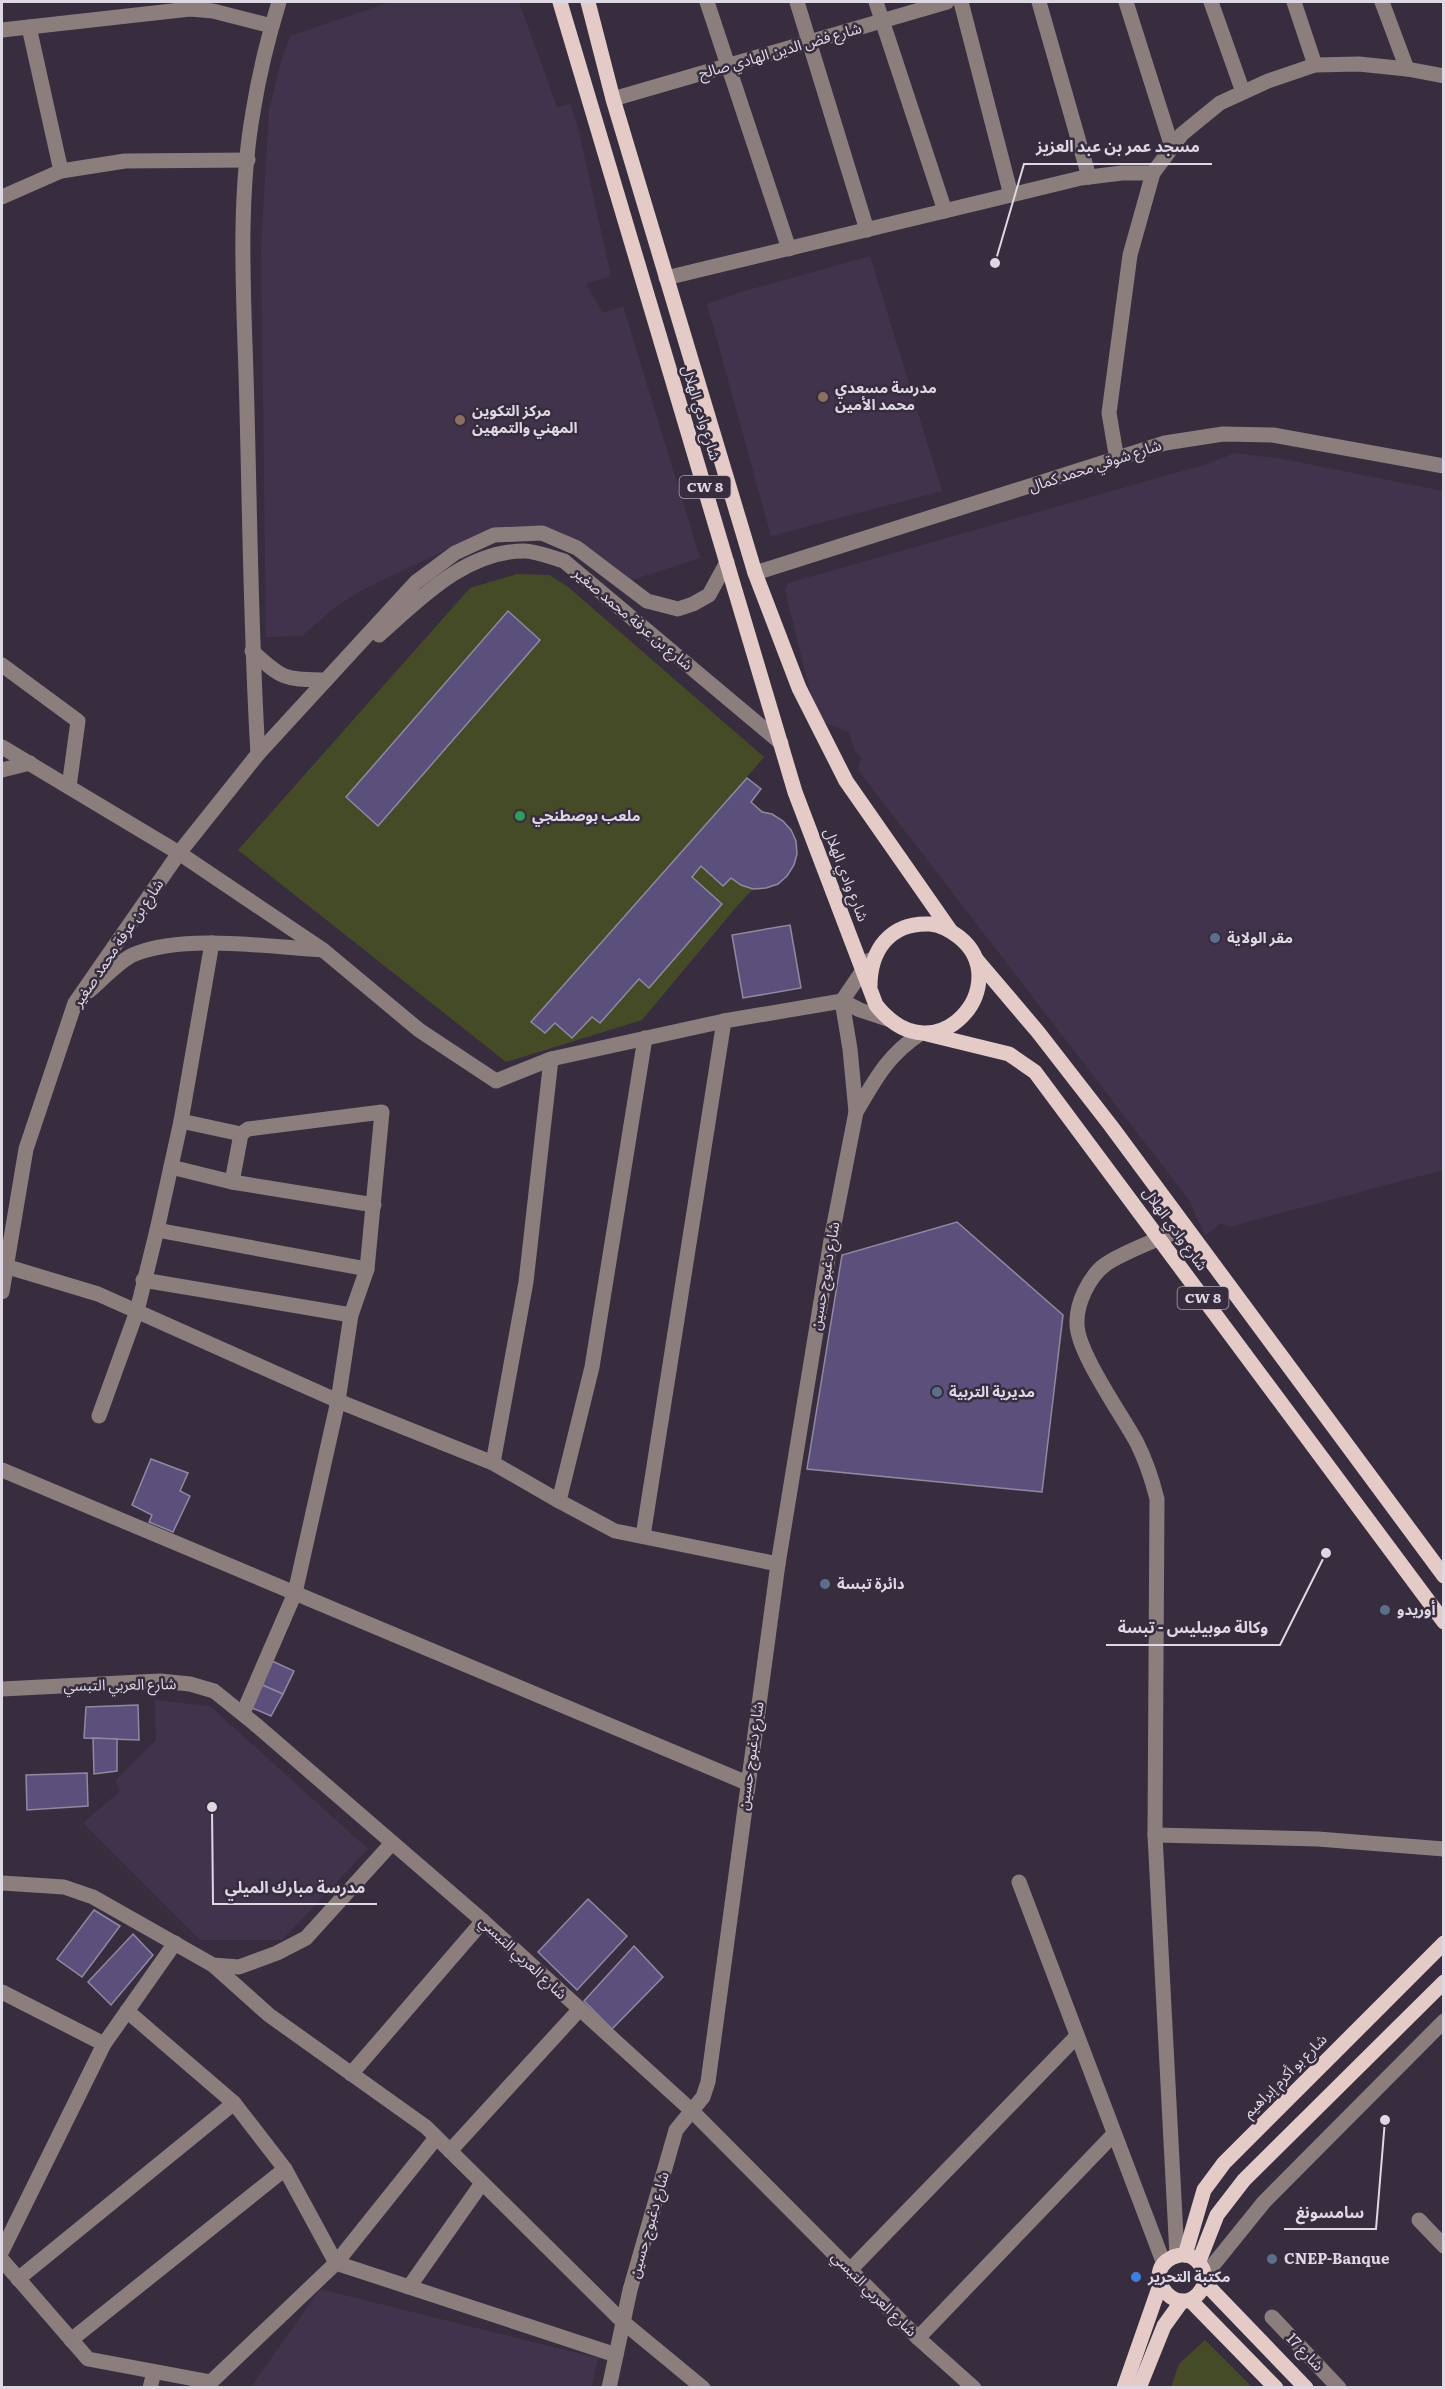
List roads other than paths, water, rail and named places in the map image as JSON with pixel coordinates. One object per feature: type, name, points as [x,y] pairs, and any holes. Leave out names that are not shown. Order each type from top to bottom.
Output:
[{"type":"main road","name":"شارع وادي الهلال","points":[[560,2],[795,792],[863,967]]},
{"type":"main road","name":"شارع وادي الهلال","points":[[588,2],[613,99],[755,573],[799,688],[846,781],[950,930]]},
{"type":"main road","points":[[934,924],[950,930],[965,942],[975,958],[979,976],[977,994],[969,1010],[956,1023],[939,1031],[921,1033],[903,1029],[887,1019],[876,1005],[870,987],[870,970],[876,953],[886,939],[908,926],[934,924]]},
{"type":"main road","name":"شارع وادي الهلال","points":[[975,958],[1038,1032],[1443,1576]]},
{"type":"main road","name":"CW 8","points":[[863,967],[870,987]]},
{"type":"main road","name":"شارع وادي الهلال","points":[[921,1033],[1009,1054],[1028,1066],[1098,1155],[1443,1622]]},
{"type":"main road","name":"شارع بو أكرم إبراهيم","points":[[1189,2266],[1204,2190],[1224,2163],[1443,1943]]},
{"type":"main road","points":[[1124,2388],[1160,2285],[1159,2277],[1189,2266],[1217,2215],[1244,2180],[1443,1982]]},
{"type":"main road","points":[[1139,2388],[1164,2326],[1186,2301],[1202,2290],[1189,2266]]},
{"type":"main road","points":[[1189,2266],[1306,2388]]},
{"type":"main road","points":[[1160,2285],[1169,2297],[1186,2301],[1276,2388]]},
{"type":"street","points":[[258,754],[252,651],[244,266],[252,113],[279,2]]},
{"type":"street","points":[[707,2],[789,249]]},
{"type":"street","points":[[797,2],[867,230]]},
{"type":"street","points":[[876,2],[945,211]]},
{"type":"street","name":"شارع فض الدين الهادي صالح","points":[[613,99],[947,2]]},
{"type":"street","points":[[961,2],[1011,195]]},
{"type":"street","points":[[1040,2],[1089,177]]},
{"type":"street","points":[[1126,2],[1172,147]]},
{"type":"street","points":[[1211,2],[1243,92]]},
{"type":"street","points":[[1294,2],[1315,65]]},
{"type":"street","points":[[1382,2],[1407,69]]},
{"type":"street","points":[[2,30],[190,9],[213,11],[272,26]]},
{"type":"street","points":[[29,27],[61,171]]},
{"type":"street","points":[[1117,460],[1109,413],[1119,321],[1130,255],[1153,173],[1182,134],[1220,103],[1268,81],[1315,65],[1359,64],[1443,75]]},
{"type":"street","points":[[2,197],[61,171],[125,161],[248,160]]},
{"type":"street","points":[[666,278],[1089,177],[1122,173],[1153,173]]},
{"type":"street","name":"شارع شوقي محمد كمال","points":[[755,573],[1165,443],[1188,439],[1223,434],[1273,435],[1443,466]]},
{"type":"street","name":"شارع بن عرفة محمد صغير","points":[[2,1292],[26,1149],[75,1003],[179,853],[258,754],[416,582],[455,553],[494,535],[542,533],[577,548],[646,601],[678,609],[709,595],[728,562]]},
{"type":"street","name":"شارع بن عرفة محمد صغير","points":[[326,680],[423,596],[460,569],[495,555],[526,550],[564,561],[781,743]]},
{"type":"street","points":[[252,651],[276,673],[293,679],[326,680]]},
{"type":"street","points":[[2,665],[78,721],[69,787]]},
{"type":"street","points":[[2,747],[179,853],[324,950],[419,1030],[496,1081],[551,1059],[724,1021],[842,1001],[860,1011],[887,1019]]},
{"type":"street","points":[[2,770],[30,763]]},
{"type":"street","points":[[75,1003],[134,954],[167,946],[212,943],[324,950]]},
{"type":"street","points":[[99,1416],[137,1311],[157,1230],[181,1120],[212,943]]},
{"type":"street","points":[[856,1112],[850,1049],[842,1001],[863,967],[876,953]]},
{"type":"street","points":[[643,1536],[724,1021]]},
{"type":"street","points":[[856,1112],[880,1070],[900,1048],[921,1033]]},
{"type":"street","points":[[559,1502],[592,1368],[645,1038]]},
{"type":"street","points":[[493,1463],[526,1282],[551,1059]]},
{"type":"street","points":[[232,1182],[241,1134],[248,1129],[382,1112],[367,1269],[351,1315],[338,1401],[295,1593],[243,1713]]},
{"type":"street","name":"شارع دغبوج حسين","points":[[609,2388],[630,2290],[676,2130],[702,2097],[708,2082],[778,1563],[831,1240],[856,1112]]},
{"type":"street","points":[[181,1120],[241,1134]]},
{"type":"street","points":[[171,1167],[232,1182],[374,1205]]},
{"type":"street","points":[[1186,1228],[1106,1264],[1092,1279],[1081,1299],[1076,1325],[1087,1356],[1149,1468],[1156,1499],[1155,1835],[1189,2266]]},
{"type":"street","points":[[157,1230],[367,1269]]},
{"type":"street","points":[[5,1266],[98,1294],[338,1401],[493,1463],[559,1502],[615,1531],[778,1563]]},
{"type":"street","points":[[143,1280],[351,1315]]},
{"type":"street","points":[[2,1470],[747,1783]]},
{"type":"street","name":"شارع العربي التبسي","points":[[2,1689],[160,1681],[190,1684],[214,1691],[243,1713],[483,1921],[691,2110],[918,2338],[974,2388]]},
{"type":"street","points":[[1155,1835],[1318,1839],[1443,1849]]},
{"type":"street","points":[[213,1965],[239,1967],[277,1953],[306,1938],[392,1843]]},
{"type":"street","points":[[1019,1882],[1114,2134],[1189,2266]]},
{"type":"street","points":[[2,1883],[64,1887],[93,1897],[213,1965],[269,2015],[426,2127],[623,2322],[703,2388]]},
{"type":"street","points":[[351,2074],[483,1921]]},
{"type":"street","points":[[2,2251],[104,2044],[175,1943]]},
{"type":"street","points":[[2,1992],[104,2044]]},
{"type":"street","points":[[450,2151],[579,2010]]},
{"type":"street","points":[[127,2011],[234,2103],[285,2169],[336,2263],[616,2355]]},
{"type":"street","points":[[1189,2266],[1264,2202],[1443,2021]]},
{"type":"street","points":[[850,2270],[1077,2036]]},
{"type":"street","points":[[18,2279],[234,2103]]},
{"type":"street","points":[[918,2338],[1114,2134]]},
{"type":"street","points":[[2,2260],[88,2359],[211,2382],[336,2263],[436,2138]]},
{"type":"street","points":[[71,2340],[285,2169]]},
{"type":"street","points":[[409,2287],[482,2183]]},
{"type":"street","points":[[1419,2220],[1443,2246]]},
{"type":"street","name":"شارع 17","points":[[1272,2317],[1339,2388]]},
{"type":"street","points":[[150,2388],[154,2372]]},
{"type":"place","name":"مسجد عمر بن عبد العزيز","points":[[995,263]]},
{"type":"place","name":"مدرسة مسعدي محمد الأمين","points":[[823,397]]},
{"type":"place","name":"مركز التكوين المهني والتمهين","points":[[460,420]]},
{"type":"place","name":"ملعب بوصطنجي","points":[[520,816]]},
{"type":"place","name":"مقر الولاية","points":[[1215,938]]},
{"type":"place","name":"مديرية التربية","points":[[937,1392]]},
{"type":"place","name":"وكالة موبيليس - تبسة","points":[[1326,1553]]},
{"type":"place","name":"دائرة تبسة","points":[[825,1584]]},
{"type":"place","name":"أوريدو","points":[[1385,1610]]},
{"type":"place","name":"مدرسة مبارك الميلي","points":[[212,1807]]},
{"type":"place","name":"سامسونغ","points":[[1385,2120]]},
{"type":"place","name":"CNEP-Banque","points":[[1272,2259]]},
{"type":"place","name":"مكتبة التحرير","points":[[1136,2277]]}]
